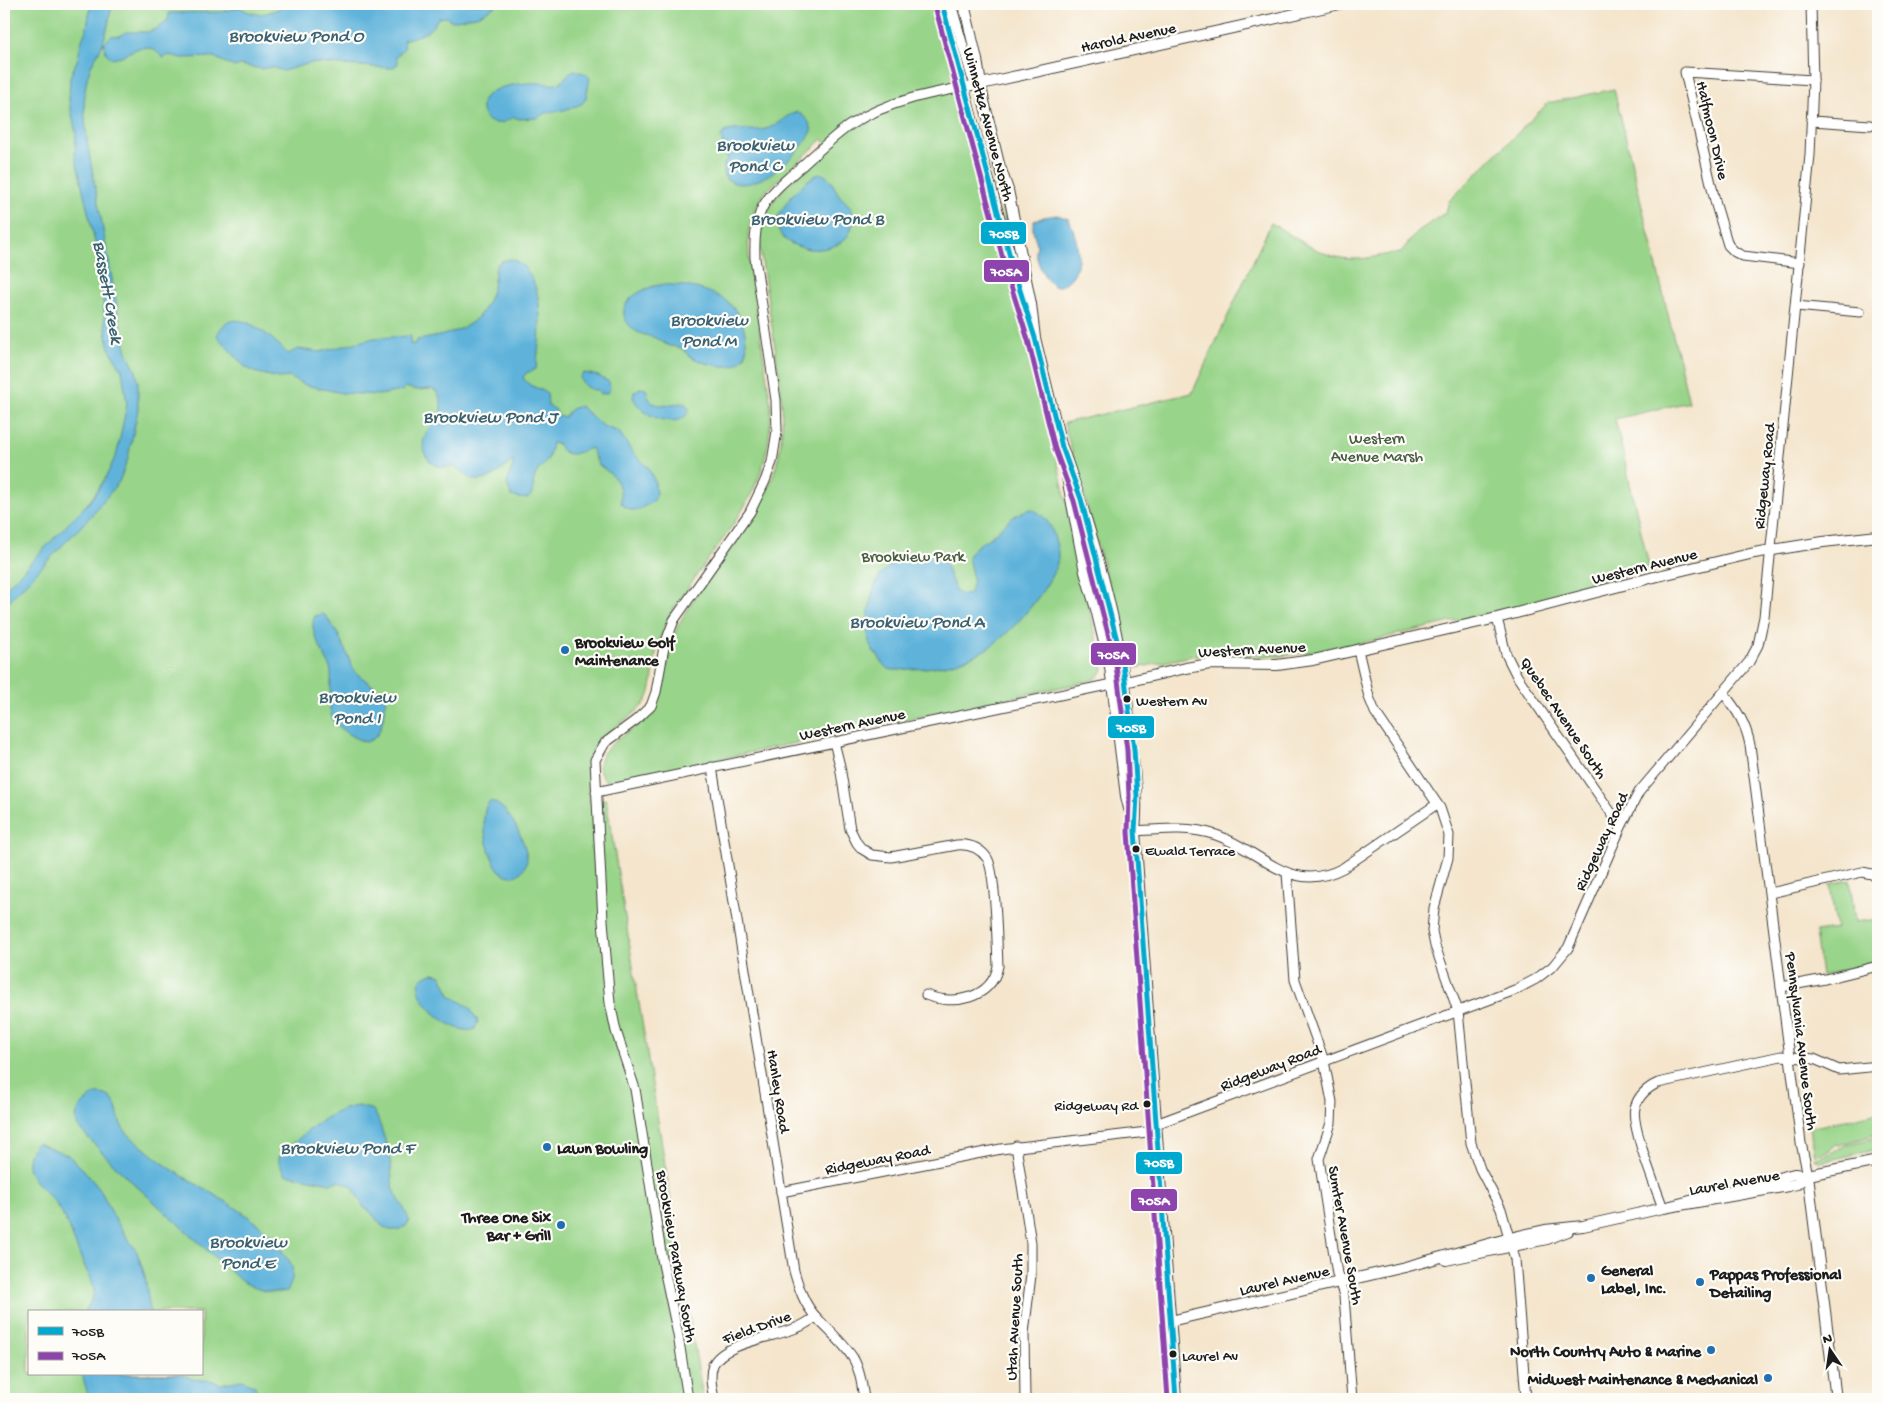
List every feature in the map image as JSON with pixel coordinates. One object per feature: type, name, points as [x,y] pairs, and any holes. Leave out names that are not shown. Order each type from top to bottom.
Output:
[{"type":"street","name":"Winnetka Avenue North","points":[[942,4],[1024,306],[1035,338],[1062,447],[1085,572],[1096,609],[1112,684],[1126,796],[1135,831]]},
{"type":"street","points":[[951,4],[972,77],[975,82],[981,84]]},
{"type":"street","name":"Winnetka Avenue North","points":[[964,4],[994,144],[1008,190],[1014,218],[1031,304],[1035,338]]},
{"type":"street","name":"Harold Avenue","points":[[981,84],[1340,4]]},
{"type":"street","name":"Ridgeway Road","points":[[781,1192],[1016,1146],[1156,1127],[1527,984],[1549,969],[1561,957],[1573,937],[1621,827],[1644,784],[1724,694],[1749,662],[1758,646],[1762,628],[1771,550],[1796,306],[1812,121],[1811,4]]},
{"type":"street","name":"Halfmoon Drive","points":[[1800,263],[1743,256],[1734,252],[1728,245],[1716,205],[1685,72],[1813,80]]},
{"type":"street","name":"Brookview Parkway South","points":[[688,1399],[678,1335],[662,1259],[635,1089],[616,1030],[610,1003],[603,921],[595,760],[605,743],[636,720],[651,706],[656,692],[664,647],[674,620],[750,512],[772,462],[777,431],[776,400],[755,258],[754,234],[761,210],[770,195],[781,184],[831,140],[864,117],[916,97],[981,84]]},
{"type":"street","points":[[1812,121],[1870,125]]},
{"type":"street","points":[[1796,306],[1860,312]]},
{"type":"street","name":"Winnetka Avenue North","points":[[1062,447],[1081,500],[1102,577],[1126,682],[1134,749],[1137,796],[1135,831]]},
{"type":"street","name":"Western Avenue","points":[[596,792],[1196,666],[1222,664],[1277,665],[1358,650],[1497,618],[1658,576],[1771,550],[1878,536]]},
{"type":"street","name":"Quebec Avenue South","points":[[1497,618],[1506,654],[1517,676],[1621,827]]},
{"type":"street","points":[[1358,650],[1369,697],[1376,712],[1437,804],[1446,822],[1450,842],[1448,858],[1434,908],[1432,931],[1435,946],[1458,1011],[1471,1143],[1480,1169],[1501,1209],[1511,1242],[1517,1276],[1526,1399]]},
{"type":"street","name":"Pennsylvania Avenue South","points":[[1724,694],[1740,716],[1748,736],[1770,893],[1803,1158],[1808,1176],[1836,1399]]},
{"type":"street","points":[[834,742],[840,766],[850,829],[862,849],[872,855],[892,857],[967,844],[978,848],[989,864],[998,966],[994,978],[986,990],[972,996],[947,1000],[935,999],[926,995]]},
{"type":"street","name":"Hanley Road","points":[[712,767],[794,1271],[803,1299],[816,1317],[830,1329],[854,1359],[864,1399]]},
{"type":"street","points":[[1176,1399],[1135,831],[1179,829],[1206,832],[1243,848],[1287,874],[1315,878],[1336,872],[1437,804]]},
{"type":"street","points":[[1770,893],[1862,872],[1872,874],[1878,879]]},
{"type":"street","name":"Sumter Avenue South","points":[[1287,874],[1295,980],[1324,1061],[1332,1102],[1332,1117],[1319,1159],[1337,1274],[1344,1296],[1352,1399]]},
{"type":"street","points":[[1781,986],[1825,979],[1878,966]]},
{"type":"street","points":[[1663,1208],[1634,1119],[1635,1108],[1642,1094],[1650,1088],[1658,1084],[1776,1057],[1814,1059],[1839,1070],[1878,1066]]},
{"type":"street","name":"Utah Avenue South","points":[[1016,1146],[1031,1243],[1031,1274],[1024,1333],[1025,1399]]},
{"type":"street","name":"Laurel Avenue","points":[[1170,1321],[1405,1267],[1452,1260],[1511,1242],[1547,1239],[1583,1226],[1663,1208],[1794,1174],[1808,1176],[1878,1161]]},
{"type":"street","name":"Field Drive","points":[[714,1399],[712,1370],[716,1359],[721,1354],[738,1346],[796,1328],[816,1317]]},
{"type":"green space","name":"Brookview Park","points":[[4,4],[936,4],[967,125],[994,213],[1041,387],[1103,669],[1097,677],[1081,683],[614,781],[607,781],[602,776],[599,767],[601,758],[606,750],[646,719],[653,710],[662,687],[674,635],[679,624],[699,591],[746,529],[765,495],[773,475],[781,437],[782,399],[759,243],[761,228],[766,214],[783,190],[828,150],[823,139],[765,192],[755,209],[748,232],[749,259],[771,406],[770,433],[758,478],[738,517],[669,617],[655,657],[651,686],[646,701],[637,711],[599,741],[593,749],[589,765],[590,802],[606,799],[703,1399],[4,1399]]},
{"type":"green space","name":"Western Avenue Marsh","points":[[1614,89],[1689,402],[1615,419],[1650,570],[1524,605],[1335,649],[1279,656],[1196,655],[1137,668],[1130,665],[1126,659],[1104,568],[1064,423],[1192,393],[1271,223],[1311,247],[1332,256],[1361,259],[1401,252],[1417,232],[1446,212],[1449,201],[1548,103]]},
{"type":"green space","points":[[993,167],[1004,192],[1021,269],[1018,269],[991,168]]},
{"type":"green space","points":[[1076,499],[1103,595],[1100,596],[1089,572]]},
{"type":"green space","points":[[1850,880],[1855,922],[1878,919],[1878,961],[1821,976],[1815,932],[1836,929],[1830,884]]},
{"type":"green space","points":[[1878,1112],[1878,1134],[1838,1145],[1835,1144],[1829,1151],[1815,1155],[1810,1128]]},
{"type":"green space","points":[[1878,1137],[1878,1149],[1821,1162],[1813,1159],[1829,1154],[1845,1145]]},
{"type":"water","name":"Bassett Creek","points":[[91,4],[112,4],[104,40],[87,78],[85,118],[88,147],[118,312],[127,352],[136,371],[138,381],[138,410],[128,458],[119,482],[90,517],[4,606],[4,590],[91,500],[106,477],[117,453],[127,404],[122,370],[109,348],[99,260],[75,155],[76,133],[69,101],[70,77],[87,27]]},
{"type":"water","name":"Brookview Pond O","points":[[289,4],[495,4],[495,6],[480,15],[452,21],[446,17],[438,18],[435,24],[427,31],[403,40],[405,47],[396,57],[398,64],[392,68],[311,63],[283,71],[271,67],[261,69],[241,65],[234,67],[214,57],[182,58],[169,55],[163,58],[150,48],[144,47],[113,59],[104,48],[104,43],[111,36],[119,36],[126,32],[147,32],[156,29],[168,20],[169,13],[222,12],[240,7],[259,14],[270,12]]},
{"type":"water","points":[[574,70],[586,74],[590,78],[586,98],[582,104],[546,113],[537,118],[519,119],[514,117],[499,123],[488,121],[483,113],[482,103],[484,98],[493,91],[506,86],[521,84],[556,84]]},
{"type":"water","name":"Brookview Pond C","points":[[797,112],[807,120],[812,131],[797,152],[786,162],[759,180],[746,184],[734,183],[724,176],[724,163],[728,159],[721,138],[724,132],[769,128]]},
{"type":"water","name":"Brookview Pond B","points":[[820,173],[829,179],[840,196],[850,206],[853,215],[852,226],[846,237],[836,245],[823,249],[809,249],[796,246],[785,239],[778,229],[778,217],[795,192]]},
{"type":"water","points":[[1057,215],[1069,219],[1076,238],[1078,258],[1077,267],[1073,275],[1067,282],[1057,287],[1053,286],[1046,278],[1040,267],[1036,256],[1037,244],[1033,227],[1034,221]]},
{"type":"water","name":"Brookview Pond J","points":[[512,259],[524,267],[532,278],[537,292],[539,308],[540,324],[536,369],[526,373],[523,377],[525,381],[547,393],[548,406],[555,409],[558,416],[564,417],[571,409],[580,406],[603,426],[619,432],[633,453],[648,467],[655,482],[656,495],[654,501],[638,510],[631,510],[621,503],[618,483],[612,475],[598,464],[591,448],[569,454],[561,449],[558,444],[552,443],[547,460],[536,474],[530,497],[520,498],[511,496],[507,484],[514,460],[490,477],[476,480],[469,478],[454,467],[438,466],[427,457],[423,444],[424,439],[429,429],[441,416],[441,400],[436,391],[432,389],[416,390],[405,387],[402,391],[379,395],[342,393],[305,385],[289,377],[279,378],[254,372],[244,366],[217,336],[223,325],[232,321],[241,321],[262,331],[288,354],[298,349],[320,352],[374,338],[411,336],[410,344],[416,344],[417,340],[458,330],[478,317],[489,298],[497,264]]},
{"type":"water","name":"Brookview Pond M","points":[[677,285],[711,293],[729,303],[736,311],[742,321],[746,345],[745,356],[740,362],[734,365],[718,366],[702,362],[689,356],[681,348],[670,346],[655,338],[637,332],[626,321],[624,308],[639,292],[654,286]]},
{"type":"water","points":[[585,373],[598,376],[609,382],[610,389],[607,393],[600,394],[598,390],[586,387],[580,376]]},
{"type":"water","points":[[640,388],[646,389],[649,399],[653,403],[662,405],[686,404],[689,409],[687,415],[671,421],[652,416],[641,409],[633,398],[634,392]]},
{"type":"water","name":"Brookview Pond A","points":[[1031,509],[1042,515],[1049,525],[1058,551],[1058,559],[1046,585],[1018,622],[988,648],[961,661],[932,667],[900,670],[887,668],[872,650],[868,629],[870,603],[882,573],[900,561],[935,551],[943,558],[956,592],[962,595],[970,594],[973,579],[968,557],[970,553],[1014,516]]},
{"type":"water","name":"Brookview Pond I","points":[[325,615],[338,634],[355,672],[377,689],[386,699],[380,730],[377,735],[366,742],[356,739],[347,733],[338,726],[332,717],[330,711],[330,667],[313,628],[315,616]]},
{"type":"water","points":[[490,801],[503,809],[520,834],[526,851],[527,861],[518,875],[509,876],[502,873],[488,847],[484,815]]},
{"type":"water","points":[[433,973],[441,975],[450,995],[469,1007],[478,1021],[475,1029],[465,1030],[454,1026],[441,1019],[430,1009],[422,998],[419,988],[422,979]]},
{"type":"water","name":"Brookview Pond E","points":[[96,1094],[110,1097],[115,1105],[123,1128],[155,1158],[240,1210],[271,1235],[292,1266],[292,1277],[287,1291],[274,1292],[262,1290],[240,1280],[121,1172],[78,1127],[76,1116],[80,1107]]},
{"type":"water","name":"Brookview Pond F","points":[[358,1106],[373,1110],[384,1136],[393,1186],[409,1221],[406,1226],[398,1230],[390,1230],[382,1226],[369,1210],[364,1208],[352,1186],[340,1181],[330,1183],[285,1174],[279,1163],[279,1157],[315,1125],[347,1108]]},
{"type":"water","points":[[37,1143],[68,1155],[83,1169],[101,1191],[115,1219],[137,1252],[145,1276],[150,1310],[85,1310],[93,1297],[93,1285],[61,1211],[31,1176],[28,1163],[32,1149]]},
{"type":"water","points":[[83,1376],[185,1376],[220,1384],[242,1380],[255,1386],[257,1395],[255,1399],[91,1399]]},
{"type":"transit line","name":"705B","points":[[942,4],[1013,268],[1035,338],[1062,447],[1081,499],[1123,664],[1134,749],[1137,796],[1135,831],[1176,1399]]},
{"type":"transit line","name":"705A","points":[[935,6],[1006,270],[1028,340],[1055,449],[1074,501],[1116,665],[1127,750],[1128,832],[1168,1399]]},
{"type":"place","name":"Brookview Golf Maintenance","points":[[565,650]]},
{"type":"place","name":"Western Av","points":[[1127,699]]},
{"type":"place","name":"Ewald Terrace","points":[[1136,849]]},
{"type":"place","name":"Ridgeway Rd","points":[[1147,1104]]},
{"type":"place","name":"Lawn Bowling","points":[[547,1147]]},
{"type":"place","name":"Three One Six Bar + Grill","points":[[561,1225]]},
{"type":"place","name":"General Label, Inc.","points":[[1591,1278]]},
{"type":"place","name":"Pappas Professional Detailing","points":[[1700,1282]]},
{"type":"place","name":"North Country Auto & Marine","points":[[1711,1350]]},
{"type":"place","name":"Laurel Av","points":[[1173,1354]]},
{"type":"place","name":"Midwest Maintenance & Mechanical","points":[[1768,1378]]}]
